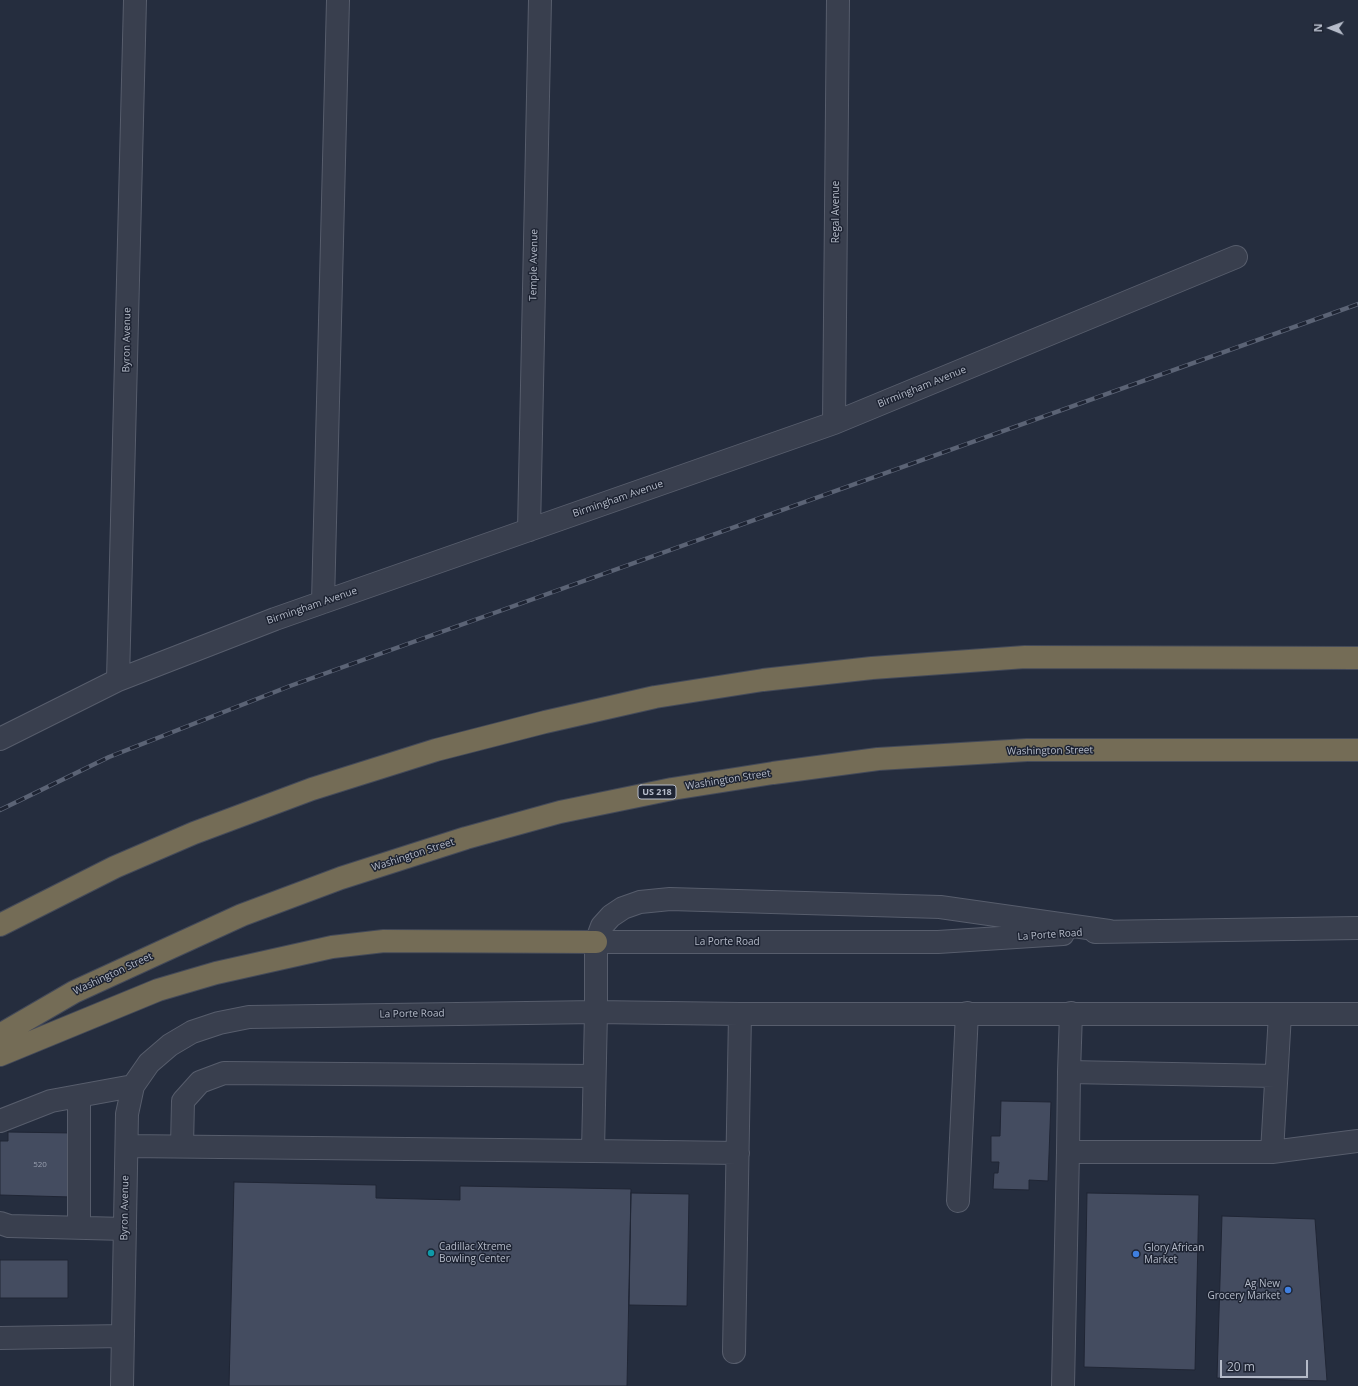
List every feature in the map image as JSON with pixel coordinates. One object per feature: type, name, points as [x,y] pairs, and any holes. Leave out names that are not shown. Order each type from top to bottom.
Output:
[{"type":"highway","points":[[0,925],[115,867],[194,833],[312,790],[436,750],[545,722],[655,697],[763,680],[872,668],[1025,657],[1358,658]]},
{"type":"highway","name":"Washington Street","points":[[0,1034],[74,992],[161,952],[242,915],[341,878],[466,838],[539,818],[664,790],[772,772],[886,758],[1027,750],[1358,750]]},
{"type":"highway","points":[[0,1055],[158,990],[216,972],[325,949],[384,941],[596,942]]},
{"type":"street","name":"Byron Avenue","points":[[118,680],[135,0]]},
{"type":"street","points":[[323,602],[338,0]]},
{"type":"street","name":"Temple Avenue","points":[[529,530],[540,0]]},
{"type":"street","name":"Regal Avenue","points":[[834,423],[838,0]]},
{"type":"street","name":"Birmingham Avenue","points":[[0,739],[118,680],[275,619],[834,423],[1236,257]]},
{"type":"street","points":[[593,1152],[596,942],[602,926],[610,916],[623,908],[640,902],[670,899],[940,907],[1109,931]]},
{"type":"street","name":"La Porte Road","points":[[596,942],[938,942],[1109,931],[1358,928]]},
{"type":"street","name":"La Porte Road","points":[[170,1045],[192,1032],[219,1023],[249,1017],[596,1012],[740,1014],[1358,1014]]},
{"type":"street","points":[[958,1201],[967,1013]]},
{"type":"street","points":[[1063,1386],[1071,1013]]},
{"type":"street","points":[[734,1352],[740,1014]]},
{"type":"street","points":[[1272,1152],[1280,1014]]},
{"type":"street","name":"Byron Avenue","points":[[122,1386],[127,1114],[133,1086],[148,1063],[170,1045]]},
{"type":"street","points":[[1069,1072],[1276,1076]]},
{"type":"street","points":[[182,1146],[183,1101],[200,1082],[224,1073],[594,1076]]},
{"type":"street","points":[[0,1121],[51,1101],[133,1086]]},
{"type":"street","points":[[79,1096],[79,1228]]},
{"type":"street","points":[[1068,1152],[1272,1152],[1358,1141]]},
{"type":"street","points":[[126,1146],[738,1153]]},
{"type":"street","points":[[0,1223],[9,1226],[125,1229]]},
{"type":"street","points":[[0,1338],[123,1336]]},
{"type":"building","points":[[1001,1101],[1051,1102],[1048,1181],[1029,1180],[1029,1190],[993,1189],[994,1173],[998,1173],[999,1162],[991,1162],[991,1136],[1000,1136]]},
{"type":"building","points":[[8,1132],[72,1133],[71,1197],[0,1195],[0,1141],[8,1141]]},
{"type":"building","name":"Cadillac Xtreme Bowling Center","points":[[234,1182],[376,1185],[376,1198],[460,1200],[460,1186],[631,1189],[627,1386],[229,1386]]},
{"type":"building","points":[[631,1193],[689,1194],[687,1306],[629,1305]]},
{"type":"building","points":[[1087,1193],[1199,1195],[1195,1370],[1084,1367]]},
{"type":"building","points":[[1222,1216],[1315,1219],[1327,1381],[1217,1378]]},
{"type":"building","points":[[0,1260],[68,1260],[68,1298],[0,1298]]},
{"type":"railway","points":[[0,810],[109,757],[290,686],[1358,304]]},
{"type":"place","name":"Cadillac Xtreme Bowling Center","points":[[431,1253]]},
{"type":"place","name":"Glory African Market","points":[[1136,1254]]},
{"type":"place","name":"Ag New Grocery Market","points":[[1288,1290]]}]
